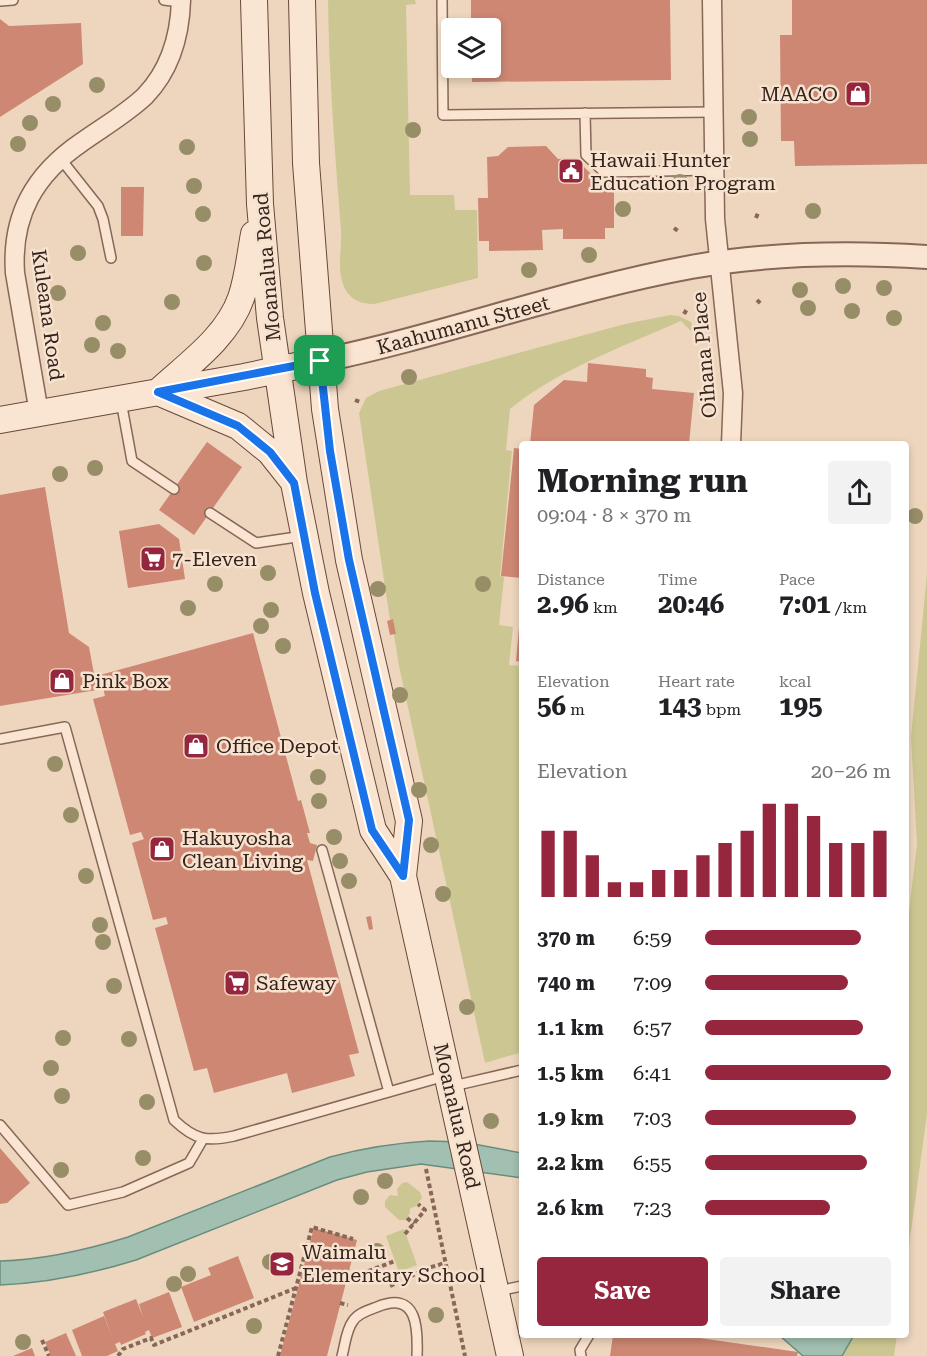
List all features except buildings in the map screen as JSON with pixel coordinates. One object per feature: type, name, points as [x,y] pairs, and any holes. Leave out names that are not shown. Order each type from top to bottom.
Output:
[{"type":"main road","name":"Moanalua Road","points":[[254,0],[260,204],[270,318],[294,483],[303,535],[372,830],[403,876]]},
{"type":"main road","name":"Moanalua Road","points":[[302,0],[306,163],[320,361],[330,451],[349,560],[409,820],[403,876],[510,1356]]},
{"type":"main road","points":[[260,204],[241,298],[233,316],[214,340],[158,392],[238,426],[270,452],[294,483]]},
{"type":"main road","name":"Kaahumanu Street","points":[[0,420],[320,361]]},
{"type":"street","name":"Oihana Place","points":[[712,0],[716,219],[732,382],[732,441]]},
{"type":"street","name":"Kuleana Road","points":[[39,413],[19,300],[14,255],[19,221],[40,179],[60,158],[125,112],[145,96],[156,82],[173,50],[179,29],[175,1]]},
{"type":"street","name":"Kaahumanu Street","points":[[320,361],[642,277],[719,262],[835,253],[927,257]]},
{"type":"lane","points":[[0,1],[13,0]]},
{"type":"lane","points":[[442,0],[442,115],[714,112]]},
{"type":"lane","points":[[585,113],[586,155],[604,172],[715,171]]},
{"type":"lane","points":[[60,158],[98,206],[111,258]]},
{"type":"lane","points":[[120,399],[132,461],[174,489]]},
{"type":"lane","points":[[210,513],[256,543],[303,535]]},
{"type":"lane","points":[[0,739],[65,728],[174,1120],[185,1131],[203,1139],[218,1139],[389,1092],[519,1070]]},
{"type":"lane","points":[[322,850],[389,1092]]},
{"type":"lane","points":[[0,1125],[68,1205],[123,1192],[189,1163],[203,1139]]},
{"type":"lane","points":[[496,1291],[519,1287]]},
{"type":"lane","points":[[342,1356],[353,1321],[366,1311],[392,1302],[404,1306],[416,1319],[417,1356]]},
{"type":"lane","points":[[580,1356],[580,1350],[587,1338]]},
{"type":"path","points":[[757,300],[761,304]]},
{"type":"path","points":[[684,314],[687,309]]},
{"type":"path","points":[[426,1169],[465,1356]]},
{"type":"path","points":[[405,1234],[425,1210],[418,1204]]},
{"type":"path","points":[[407,1218],[414,1224]]},
{"type":"path","points":[[279,1356],[312,1227],[353,1239]]},
{"type":"path","points":[[346,1279],[395,1261]]},
{"type":"path","points":[[428,1268],[445,1263]]},
{"type":"path","points":[[117,1356],[123,1349],[151,1338],[154,1345],[296,1288]]},
{"type":"path","points":[[42,1340],[49,1356]]},
{"type":"shaded area","points":[[328,0],[415,0],[416,4],[406,5],[410,195],[454,195],[455,210],[477,210],[478,278],[375,304],[355,300],[345,289],[340,272],[341,230],[331,86]]},
{"type":"shaded area","points":[[670,315],[679,316],[691,322],[695,335],[681,321],[570,370],[510,409],[506,450],[512,451],[500,576],[504,577],[499,625],[513,627],[509,665],[519,666],[519,1053],[485,1063],[399,666],[393,619],[390,620],[359,413],[366,398],[379,391],[625,324]]},
{"type":"shaded area","points":[[927,574],[927,1114],[909,1246],[909,912],[917,844],[911,737]]},
{"type":"shaded area","points":[[463,1142],[519,1152],[519,1178],[421,1164],[367,1172],[337,1180],[136,1260],[69,1277],[0,1285],[0,1261],[49,1256],[112,1242],[330,1157],[404,1143]]},
{"type":"shaded area","points":[[407,1182],[420,1192],[422,1198],[415,1207],[410,1208],[410,1213],[405,1220],[399,1220],[385,1207],[385,1201],[390,1195],[398,1196],[397,1189],[402,1183]]},
{"type":"shaded area","points":[[404,1229],[417,1265],[399,1272],[386,1236]]},
{"type":"shaded area","points":[[782,1338],[852,1338],[842,1356],[803,1356]]},
{"type":"shaded area","points":[[852,1338],[897,1338],[894,1356],[842,1356]]},
{"type":"place","name":"MAACO","points":[[858,94]]},
{"type":"place","name":"Hawaii Hunter Education Program","points":[[571,171]]},
{"type":"place","name":"7-Eleven","points":[[153,559]]},
{"type":"place","name":"Pink Box","points":[[62,681]]},
{"type":"place","name":"Office Depot","points":[[196,746]]},
{"type":"place","name":"Hakuyosha Clean Living","points":[[162,849]]},
{"type":"place","name":"Safeway","points":[[237,983]]},
{"type":"place","name":"Waimalu Elementary School","points":[[282,1264]]},
{"type":"route","points":[[320,361],[330,451],[349,560],[409,820],[403,876],[372,830],[315,593],[294,483],[270,452],[247,432],[216,416],[158,392],[320,361]]}]
